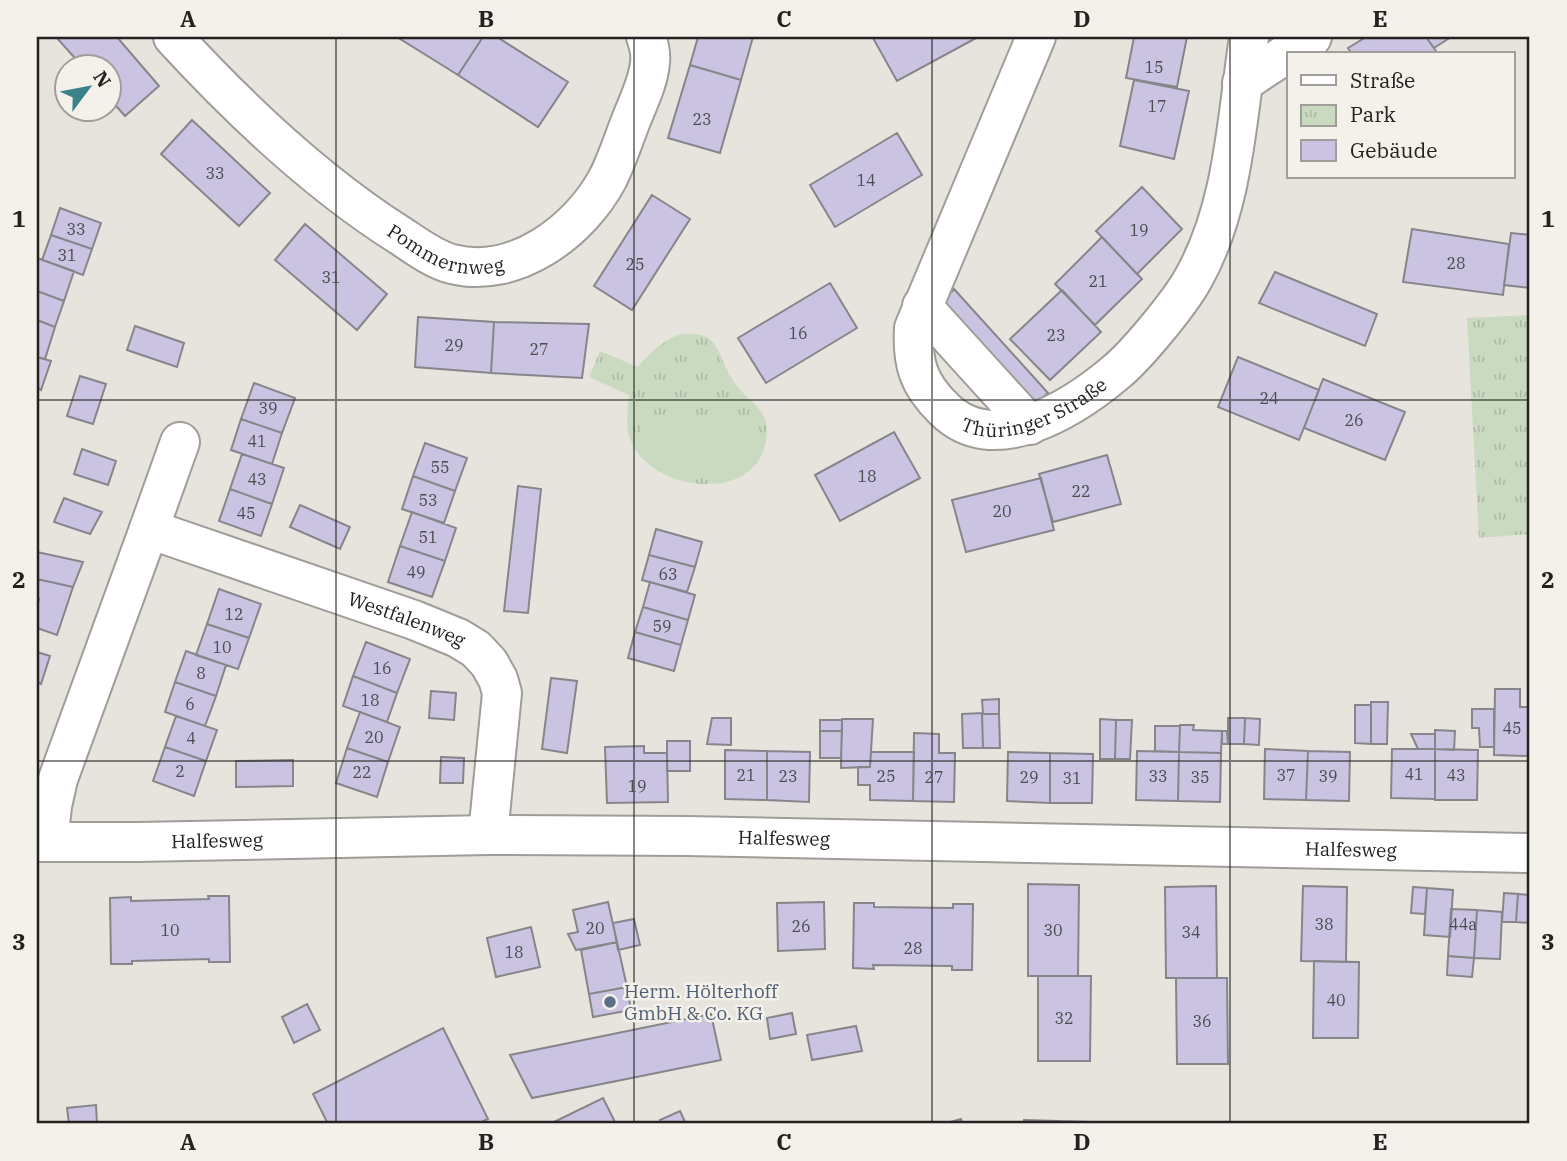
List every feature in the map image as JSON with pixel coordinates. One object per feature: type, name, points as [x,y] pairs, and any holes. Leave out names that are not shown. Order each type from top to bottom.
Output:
[{"type":"street","name":"Pommernweg","points":[[173,37],[254,120],[349,201],[449,264],[483,269],[512,262],[557,237],[572,226],[593,203],[611,172],[648,75],[650,60],[646,37]]},
{"type":"street","name":"Thüringer Straße","points":[[1036,37],[914,328],[913,352],[917,373],[941,407],[953,418],[973,427],[1003,430],[1030,425],[1083,397],[1116,372],[1192,281],[1217,226],[1233,149],[1249,37]]},
{"type":"street","points":[[1289,52],[1312,37]]},
{"type":"street","points":[[1242,83],[1287,53]]},
{"type":"street","points":[[922,306],[1030,425]]},
{"type":"street","points":[[43,841],[58,779],[180,442]]},
{"type":"street","name":"Westfalenweg","points":[[149,529],[433,628],[469,643],[482,654],[498,679],[502,693],[488,835]]},
{"type":"street","name":"Halfesweg","points":[[43,841],[137,842],[488,835],[687,836],[1530,853]]},
{"type":"green space","points":[[1530,315],[1530,534],[1479,538],[1467,318]]},
{"type":"green space","points":[[681,334],[703,336],[715,344],[734,383],[765,419],[765,445],[756,465],[739,477],[719,483],[696,484],[673,478],[652,467],[637,452],[628,432],[629,395],[589,377],[600,351],[638,367],[657,348]]},
{"type":"green space","points":[[651,418],[738,424],[748,430],[752,446],[747,463],[718,476],[691,478],[678,475],[653,460],[641,449],[642,424]]},
{"type":"building","points":[[56,37],[117,37],[159,86],[125,116],[122,113],[122,52],[69,52]]},
{"type":"building","points":[[397,37],[483,37],[458,75]]},
{"type":"building","points":[[483,37],[497,37],[568,82],[538,127],[458,75]]},
{"type":"building","points":[[698,37],[753,37],[741,80],[690,65]]},
{"type":"building","points":[[978,37],[897,81],[873,38]]},
{"type":"building","points":[[1134,37],[1187,37],[1177,87],[1126,78]]},
{"type":"building","points":[[1366,37],[1426,37],[1436,51],[1351,52],[1348,48]]},
{"type":"building","points":[[1426,37],[1451,37],[1434,48]]},
{"type":"building","points":[[690,65],[741,80],[720,153],[668,138]]},
{"type":"building","points":[[1134,80],[1189,91],[1174,159],[1120,146]]},
{"type":"building","points":[[192,120],[270,193],[239,226],[161,154]]},
{"type":"building","points":[[897,133],[922,175],[835,227],[810,185]]},
{"type":"building","points":[[1142,187],[1182,229],[1137,274],[1096,231]]},
{"type":"building","points":[[652,195],[690,219],[632,310],[594,286]]},
{"type":"building","points":[[60,208],[101,223],[92,249],[51,235]]},
{"type":"building","points":[[305,224],[387,294],[357,330],[275,260]]},
{"type":"building","points":[[1412,229],[1509,244],[1503,295],[1403,282]]},
{"type":"building","points":[[1511,233],[1530,235],[1530,288],[1504,285]]},
{"type":"building","points":[[51,235],[92,249],[83,275],[42,260]]},
{"type":"building","points":[[1102,237],[1142,279],[1095,325],[1055,284]]},
{"type":"building","points":[[37,258],[74,271],[64,301],[37,291]]},
{"type":"building","points":[[1275,272],[1377,314],[1365,346],[1259,303]]},
{"type":"building","points":[[830,283],[857,328],[766,383],[738,338]]},
{"type":"building","points":[[954,289],[1048,393],[1028,410],[936,308]]},
{"type":"building","points":[[1062,290],[1101,332],[1050,380],[1010,339]]},
{"type":"building","points":[[37,291],[64,301],[55,327],[37,320]]},
{"type":"building","points":[[418,317],[494,322],[491,373],[415,367]]},
{"type":"building","points":[[37,320],[55,327],[45,359],[37,357]]},
{"type":"building","points":[[494,322],[589,324],[582,378],[491,373]]},
{"type":"building","points":[[135,326],[184,343],[177,367],[127,350]]},
{"type":"building","points":[[37,357],[51,361],[41,390],[37,388]]},
{"type":"building","points":[[1238,357],[1319,390],[1299,440],[1218,407]]},
{"type":"building","points":[[80,376],[106,384],[93,424],[67,416]]},
{"type":"building","points":[[1323,379],[1405,412],[1385,460],[1304,428]]},
{"type":"building","points":[[254,383],[295,398],[282,433],[241,419]]},
{"type":"building","points":[[241,419],[282,433],[272,464],[231,450]]},
{"type":"building","points":[[894,432],[920,478],[840,521],[815,475]]},
{"type":"building","points":[[425,443],[467,458],[455,491],[413,476]]},
{"type":"building","points":[[82,449],[116,461],[108,485],[74,474]]},
{"type":"building","points":[[242,454],[284,468],[272,504],[230,489]]},
{"type":"building","points":[[1107,455],[1121,504],[1053,522],[1039,474]]},
{"type":"building","points":[[413,476],[455,491],[444,523],[402,509]]},
{"type":"building","points":[[1041,478],[1054,530],[966,552],[952,500]]},
{"type":"building","points":[[518,486],[541,489],[528,613],[504,611]]},
{"type":"building","points":[[230,489],[272,504],[261,536],[219,521]]},
{"type":"building","points":[[64,498],[102,512],[90,534],[54,522]]},
{"type":"building","points":[[300,505],[350,527],[340,549],[290,527]]},
{"type":"building","points":[[412,512],[456,528],[445,561],[400,546]]},
{"type":"building","points":[[656,529],[702,542],[695,567],[649,555]]},
{"type":"building","points":[[400,546],[445,561],[432,597],[388,582]]},
{"type":"building","points":[[37,552],[83,562],[73,587],[37,579]]},
{"type":"building","points":[[649,555],[695,567],[687,592],[642,580]]},
{"type":"building","points":[[37,579],[73,587],[57,635],[37,628]]},
{"type":"building","points":[[650,582],[695,595],[688,620],[643,607]]},
{"type":"building","points":[[219,589],[261,604],[249,638],[207,624]]},
{"type":"building","points":[[643,607],[688,620],[681,645],[635,632]]},
{"type":"building","points":[[207,624],[249,638],[238,669],[196,655]]},
{"type":"building","points":[[635,632],[681,645],[674,671],[628,658]]},
{"type":"building","points":[[366,642],[410,659],[397,693],[353,676]]},
{"type":"building","points":[[186,651],[226,665],[216,696],[175,682]]},
{"type":"building","points":[[37,652],[50,656],[41,684],[37,682]]},
{"type":"building","points":[[353,676],[397,693],[387,722],[343,706]]},
{"type":"building","points":[[551,678],[577,681],[567,753],[542,749]]},
{"type":"building","points":[[175,682],[216,696],[205,726],[165,712]]},
{"type":"building","points":[[1495,689],[1520,689],[1520,707],[1530,707],[1530,756],[1494,755]]},
{"type":"building","points":[[431,691],[456,693],[454,720],[429,718]]},
{"type":"building","points":[[999,699],[999,714],[983,714],[982,700]]},
{"type":"building","points":[[1371,702],[1388,702],[1387,744],[1371,744]]},
{"type":"building","points":[[1355,705],[1371,705],[1371,744],[1355,743]]},
{"type":"building","points":[[1472,709],[1494,709],[1494,747],[1480,747],[1479,728],[1472,728]]},
{"type":"building","points":[[360,712],[400,727],[388,762],[347,748]]},
{"type":"building","points":[[982,713],[983,748],[963,748],[962,714]]},
{"type":"building","points":[[982,714],[999,714],[1000,748],[983,748]]},
{"type":"building","points":[[176,716],[217,730],[206,761],[165,747]]},
{"type":"building","points":[[712,718],[731,718],[731,745],[707,744]]},
{"type":"building","points":[[1228,718],[1245,718],[1244,744],[1228,744]]},
{"type":"building","points":[[1245,718],[1260,719],[1259,745],[1244,744]]},
{"type":"building","points":[[842,719],[873,719],[870,767],[841,768]]},
{"type":"building","points":[[1100,719],[1116,720],[1115,759],[1100,759]]},
{"type":"building","points":[[820,720],[842,720],[842,731],[820,731]]},
{"type":"building","points":[[1116,720],[1132,720],[1130,759],[1115,759]]},
{"type":"building","points":[[1180,725],[1194,725],[1193,730],[1222,731],[1221,753],[1179,752]]},
{"type":"building","points":[[1155,726],[1180,726],[1179,752],[1155,751]]},
{"type":"building","points":[[1435,730],[1455,731],[1454,750],[1435,749]]},
{"type":"building","points":[[820,731],[842,731],[841,758],[820,758]]},
{"type":"building","points":[[1222,731],[1227,731],[1228,744],[1222,744]]},
{"type":"building","points":[[914,733],[939,734],[939,753],[955,753],[954,802],[913,801]]},
{"type":"building","points":[[1411,734],[1435,734],[1435,749],[1418,749]]},
{"type":"building","points":[[667,741],[690,741],[690,771],[667,771]]},
{"type":"building","points":[[644,746],[644,753],[667,753],[668,802],[607,803],[605,747]]},
{"type":"building","points":[[165,747],[206,761],[194,796],[153,781]]},
{"type":"building","points":[[347,748],[388,762],[377,797],[336,783]]},
{"type":"building","points":[[1265,749],[1308,751],[1306,800],[1264,799]]},
{"type":"building","points":[[1392,749],[1435,749],[1435,799],[1391,798]]},
{"type":"building","points":[[1435,749],[1478,750],[1477,800],[1435,800]]},
{"type":"building","points":[[725,750],[767,751],[767,800],[725,799]]},
{"type":"building","points":[[767,751],[810,752],[809,802],[767,800]]},
{"type":"building","points":[[1137,751],[1179,752],[1178,801],[1136,800]]},
{"type":"building","points":[[1308,751],[1350,752],[1349,801],[1306,800]]},
{"type":"building","points":[[871,752],[914,752],[913,801],[870,800],[870,785],[858,785],[858,767],[870,767]]},
{"type":"building","points":[[1008,752],[1050,753],[1050,803],[1007,801]]},
{"type":"building","points":[[1179,752],[1221,753],[1220,802],[1178,801]]},
{"type":"building","points":[[1050,753],[1093,754],[1092,803],[1050,803]]},
{"type":"building","points":[[441,757],[464,758],[463,783],[440,783]]},
{"type":"building","points":[[293,760],[293,786],[236,787],[236,761]]},
{"type":"building","points":[[1028,884],[1079,885],[1078,976],[1028,976]]},
{"type":"building","points":[[1216,886],[1217,978],[1166,978],[1165,887]]},
{"type":"building","points":[[1303,886],[1347,887],[1346,962],[1301,961]]},
{"type":"building","points":[[1413,887],[1427,888],[1425,914],[1411,913]]},
{"type":"building","points":[[1427,888],[1453,890],[1450,937],[1424,935]]},
{"type":"building","points":[[1504,893],[1518,894],[1516,922],[1502,922]]},
{"type":"building","points":[[1518,894],[1530,895],[1530,923],[1516,922]]},
{"type":"building","points":[[208,896],[229,896],[230,962],[209,962],[209,959],[111,964],[110,898],[131,897],[131,901],[209,899]]},
{"type":"building","points":[[608,902],[617,942],[576,950],[568,934],[578,932],[573,910]]},
{"type":"building","points":[[824,902],[825,949],[778,951],[777,903]]},
{"type":"building","points":[[854,903],[874,903],[874,907],[953,908],[953,904],[973,904],[972,970],[952,970],[952,966],[873,965],[874,969],[853,968]]},
{"type":"building","points":[[1451,909],[1477,910],[1474,958],[1448,956]]},
{"type":"building","points":[[1477,910],[1502,912],[1500,959],[1474,958]]},
{"type":"building","points":[[634,919],[640,945],[618,950],[613,923]]},
{"type":"building","points":[[531,927],[540,967],[496,977],[487,938]]},
{"type":"building","points":[[617,942],[627,987],[589,994],[581,950]]},
{"type":"building","points":[[1448,956],[1474,958],[1472,977],[1447,975]]},
{"type":"building","points":[[1314,961],[1359,962],[1358,1038],[1313,1038]]},
{"type":"building","points":[[1038,976],[1091,976],[1090,1061],[1038,1061]]},
{"type":"building","points":[[1176,978],[1227,978],[1228,1064],[1177,1064]]},
{"type":"building","name":"Herm. Hölterhoff GmbH & Co. KG","points":[[627,987],[631,1010],[593,1017],[589,994]]},
{"type":"building","points":[[307,1004],[320,1030],[294,1043],[282,1017]]},
{"type":"building","points":[[792,1013],[796,1034],[770,1039],[767,1018]]},
{"type":"building","points":[[711,1014],[721,1060],[532,1098],[510,1055]]},
{"type":"building","points":[[856,1026],[862,1051],[812,1060],[807,1035]]},
{"type":"building","points":[[443,1028],[488,1119],[477,1124],[328,1124],[313,1094]]},
{"type":"building","points":[[603,1098],[616,1124],[552,1123]]},
{"type":"building","points":[[96,1105],[97,1124],[69,1124],[67,1108]]},
{"type":"building","points":[[680,1111],[686,1124],[662,1124],[660,1120]]},
{"type":"building","points":[[961,1119],[962,1124],[943,1124]]},
{"type":"building","points":[[1024,1120],[1058,1121],[1058,1124],[1024,1124]]},
{"type":"building","points":[[1058,1121],[1091,1122],[1091,1124],[1058,1124]]},
{"type":"building","points":[[1124,1123],[1124,1124],[1091,1124]]},
{"type":"place","name":"Herm. Hölterhoff GmbH & Co. KG","points":[[610,1002]]}]
